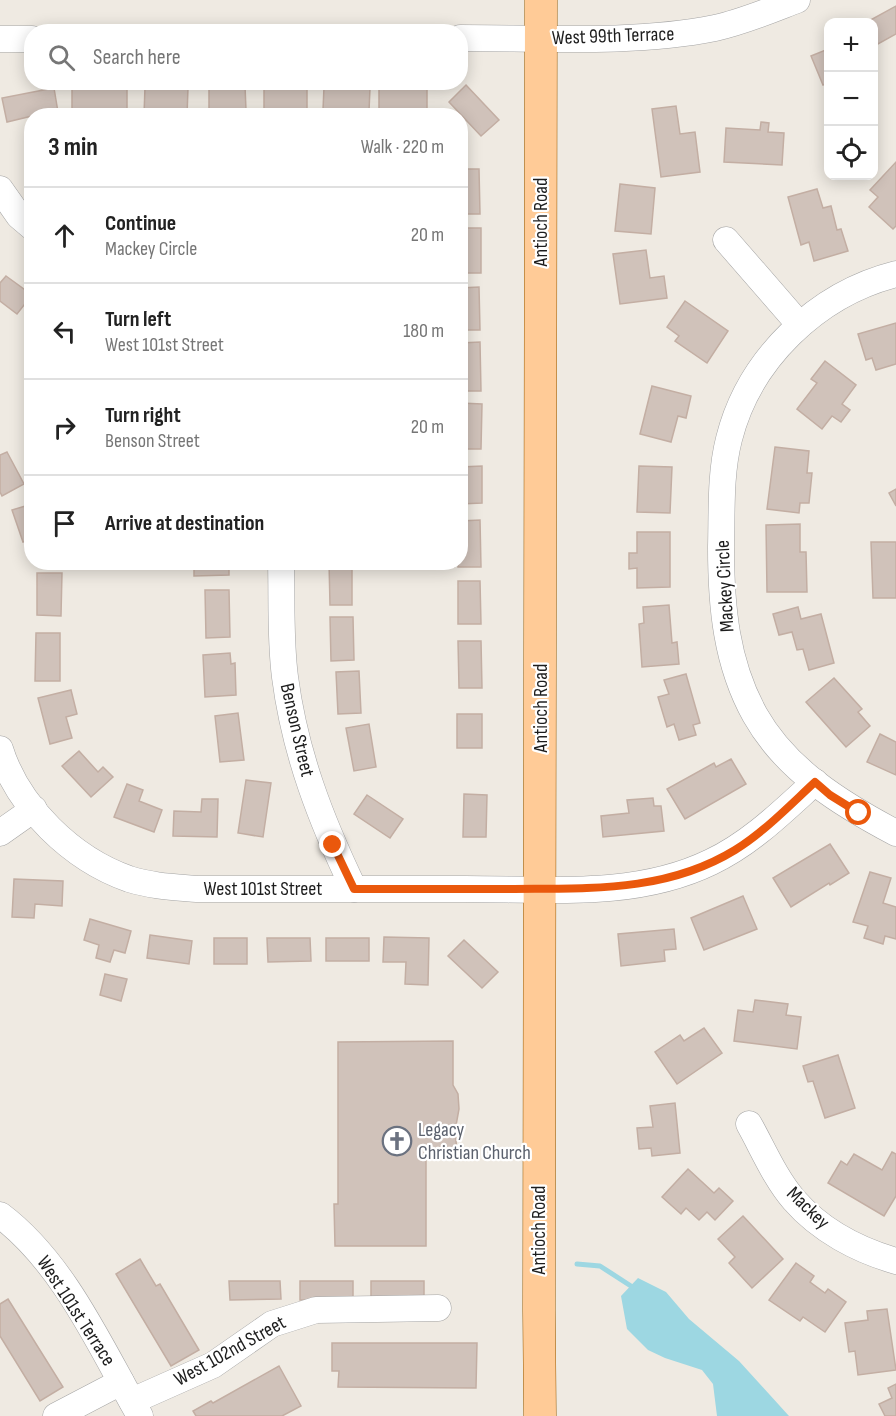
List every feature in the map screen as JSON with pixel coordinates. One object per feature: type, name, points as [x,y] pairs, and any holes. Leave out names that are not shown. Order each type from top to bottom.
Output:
[{"type":"main road","name":"Antioch Road","points":[[540,1416],[541,0]]},
{"type":"street","name":"West 99th Terrace","points":[[468,38],[629,37],[682,34],[718,28],[759,7],[797,0]]},
{"type":"street","points":[[0,39],[24,39]]},
{"type":"street","points":[[0,189],[24,221]]},
{"type":"street","points":[[726,240],[799,324]]},
{"type":"street","name":"Mackey Circle","points":[[896,274],[851,290],[820,308],[799,324],[767,361],[747,393],[729,437],[722,486],[722,601],[726,632],[738,676],[755,715],[789,759],[830,795],[896,833]]},
{"type":"street","name":"Benson Street","points":[[281,570],[281,627],[285,677],[296,736],[313,796],[354,889]]},
{"type":"street","name":"West 101st Street","points":[[0,750],[12,778],[34,809],[50,829],[78,851],[101,866],[129,878],[157,886],[197,889],[541,889],[632,886],[673,877],[710,863],[736,849],[771,822],[815,782]]},
{"type":"street","points":[[0,833],[34,809]]},
{"type":"street","name":"Mackey","points":[[749,1124],[777,1176],[794,1200],[823,1226],[854,1245],[896,1261]]},
{"type":"street","name":"West 101st Terrace","points":[[0,1215],[48,1261],[71,1296],[131,1400]]},
{"type":"street","name":"West 102nd Street","points":[[56,1416],[131,1400],[213,1365],[272,1324],[316,1310],[438,1308]]},
{"type":"water","points":[[638,1278],[666,1292],[689,1319],[739,1361],[789,1416],[717,1416],[713,1384],[702,1370],[648,1350],[627,1329],[621,1296]]},
{"type":"building","points":[[896,6],[896,34],[878,44],[878,18],[874,18]]},
{"type":"building","points":[[824,51],[824,85],[823,85],[811,56]]},
{"type":"building","points":[[468,87],[499,120],[481,136],[468,122],[468,108],[455,108],[449,102],[461,90],[468,90]]},
{"type":"building","points":[[54,90],[57,108],[24,108],[24,118],[7,122],[2,98]]},
{"type":"building","points":[[72,90],[127,90],[127,108],[72,108]]},
{"type":"building","points":[[145,90],[188,90],[187,108],[144,108]]},
{"type":"building","points":[[209,90],[245,90],[246,108],[209,108]]},
{"type":"building","points":[[264,90],[307,90],[307,108],[264,108]]},
{"type":"building","points":[[324,90],[370,90],[369,108],[323,108]]},
{"type":"building","points":[[379,90],[427,90],[427,108],[379,108]]},
{"type":"building","points":[[676,106],[680,134],[695,132],[700,172],[661,177],[652,109]]},
{"type":"building","points":[[761,122],[769,123],[768,132],[784,133],[782,165],[724,162],[726,128],[760,130]]},
{"type":"building","points":[[896,162],[896,226],[893,229],[869,207],[878,197],[870,190]]},
{"type":"building","points":[[468,169],[479,169],[480,214],[468,214]]},
{"type":"building","points":[[620,184],[655,188],[651,234],[615,231]]},
{"type":"building","points":[[817,189],[823,208],[831,206],[837,230],[841,229],[848,251],[814,261],[809,242],[801,245],[788,197]]},
{"type":"building","points":[[468,228],[481,228],[481,273],[468,273]]},
{"type":"building","points":[[646,250],[650,278],[664,276],[667,298],[620,304],[613,254]]},
{"type":"building","points":[[6,276],[24,289],[24,305],[17,314],[0,301],[0,283]]},
{"type":"building","points":[[479,287],[480,330],[468,330],[468,288]]},
{"type":"building","points":[[685,301],[728,331],[707,363],[675,341],[679,336],[667,327]]},
{"type":"building","points":[[896,323],[896,364],[876,370],[872,358],[866,360],[858,334]]},
{"type":"building","points":[[480,342],[481,391],[468,391],[468,343]]},
{"type":"building","points":[[825,361],[856,385],[842,404],[850,410],[841,422],[832,416],[822,429],[797,409],[817,383],[811,379]]},
{"type":"building","points":[[652,386],[691,396],[686,418],[678,416],[671,442],[640,434]]},
{"type":"building","points":[[468,403],[482,404],[481,449],[468,449]]},
{"type":"building","points":[[775,447],[809,451],[807,473],[812,473],[809,503],[800,503],[799,513],[767,509]]},
{"type":"building","points":[[7,452],[24,484],[2,496],[0,492],[0,455]]},
{"type":"building","points":[[482,466],[482,503],[468,504],[468,467]]},
{"type":"building","points":[[639,466],[672,467],[670,513],[637,512]]},
{"type":"building","points":[[896,489],[896,506],[889,493]]},
{"type":"building","points":[[24,506],[24,542],[23,542],[12,510]]},
{"type":"building","points":[[480,520],[481,567],[468,567],[468,521]]},
{"type":"building","points":[[800,524],[800,552],[806,552],[807,592],[767,592],[766,525]]},
{"type":"building","points":[[637,532],[670,532],[670,587],[637,588],[637,568],[629,569],[629,553],[637,553]]},
{"type":"building","points":[[871,542],[896,542],[896,598],[873,598]]},
{"type":"building","points":[[194,570],[229,570],[229,575],[194,576]]},
{"type":"building","points":[[329,570],[352,570],[352,605],[330,605]]},
{"type":"building","points":[[37,573],[62,573],[61,616],[37,615]]},
{"type":"building","points":[[458,581],[480,581],[481,624],[458,624]]},
{"type":"building","points":[[205,590],[229,590],[230,637],[206,638]]},
{"type":"building","points":[[669,605],[672,643],[677,642],[679,664],[642,667],[639,624],[644,623],[643,607]]},
{"type":"building","points":[[798,607],[801,619],[821,614],[834,663],[809,670],[803,649],[797,650],[792,632],[779,635],[773,614]]},
{"type":"building","points":[[330,617],[353,617],[354,660],[331,661]]},
{"type":"building","points":[[36,633],[60,633],[60,681],[35,681]]},
{"type":"building","points":[[458,641],[481,641],[482,688],[459,688]]},
{"type":"building","points":[[230,653],[231,664],[235,663],[236,695],[205,697],[203,655]]},
{"type":"building","points":[[359,671],[361,713],[338,714],[336,672]]},
{"type":"building","points":[[686,674],[700,723],[693,725],[696,735],[679,740],[674,724],[667,727],[658,697],[669,694],[664,680]]},
{"type":"building","points":[[834,678],[862,709],[858,712],[870,726],[846,747],[806,702]]},
{"type":"building","points":[[71,690],[77,714],[66,717],[72,738],[50,744],[38,698]]},
{"type":"building","points":[[238,713],[244,760],[220,762],[215,716]]},
{"type":"building","points":[[457,714],[482,714],[482,748],[457,748]]},
{"type":"building","points":[[369,724],[376,767],[354,771],[346,728]]},
{"type":"building","points":[[880,734],[896,742],[896,775],[867,762]]},
{"type":"building","points":[[79,751],[98,772],[103,767],[113,777],[91,797],[62,766]]},
{"type":"building","points":[[731,759],[746,784],[685,819],[667,789],[714,763],[716,767]]},
{"type":"building","points":[[246,780],[271,783],[263,837],[238,833]]},
{"type":"building","points":[[127,784],[143,790],[139,801],[162,810],[154,832],[114,817]]},
{"type":"building","points":[[464,794],[487,795],[486,837],[463,837]]},
{"type":"building","points":[[367,795],[403,819],[390,838],[354,814]]},
{"type":"building","points":[[653,798],[654,806],[661,806],[664,831],[603,837],[601,816],[629,813],[627,800]]},
{"type":"building","points":[[202,799],[218,799],[217,837],[173,836],[174,811],[201,812]]},
{"type":"building","points":[[830,844],[849,873],[791,907],[773,878]]},
{"type":"building","points":[[870,872],[891,878],[883,903],[896,907],[896,939],[885,936],[883,944],[864,938],[868,926],[853,922]]},
{"type":"building","points":[[14,879],[63,881],[62,906],[35,904],[34,918],[12,917]]},
{"type":"building","points":[[743,896],[757,929],[704,950],[691,918]]},
{"type":"building","points":[[90,919],[131,931],[125,953],[114,950],[110,962],[96,958],[99,945],[84,940]]},
{"type":"building","points":[[674,929],[676,949],[664,950],[665,961],[621,966],[618,934]]},
{"type":"building","points":[[150,935],[192,941],[189,964],[147,958]]},
{"type":"building","points":[[384,937],[429,938],[428,985],[405,984],[406,962],[383,962]]},
{"type":"building","points":[[214,938],[247,938],[247,964],[214,964]]},
{"type":"building","points":[[267,938],[310,938],[311,961],[268,962]]},
{"type":"building","points":[[326,938],[369,938],[369,961],[326,961]]},
{"type":"building","points":[[464,940],[498,972],[482,988],[448,956]]},
{"type":"building","points":[[105,974],[127,979],[121,1001],[100,995]]},
{"type":"building","points":[[755,1000],[788,1004],[786,1015],[801,1017],[797,1049],[734,1041],[738,1010],[753,1012]]},
{"type":"building","points":[[704,1028],[722,1053],[677,1084],[655,1052],[680,1035],[684,1041]]},
{"type":"building","name":"Legacy Christian Church","points":[[453,1041],[453,1085],[458,1094],[459,1109],[455,1131],[457,1151],[426,1154],[426,1246],[335,1246],[334,1204],[338,1204],[338,1042]]},
{"type":"building","points":[[838,1055],[855,1108],[825,1118],[813,1081],[808,1082],[803,1066]]},
{"type":"building","points":[[675,1103],[680,1153],[652,1156],[651,1148],[639,1149],[637,1128],[653,1127],[650,1106]]},
{"type":"building","points":[[892,1152],[896,1154],[896,1196],[884,1216],[828,1183],[841,1161],[847,1165],[854,1154],[882,1170]]},
{"type":"building","points":[[688,1169],[714,1193],[719,1188],[733,1201],[715,1220],[707,1212],[699,1220],[686,1208],[681,1214],[662,1197]]},
{"type":"building","points":[[743,1216],[783,1259],[752,1288],[729,1263],[735,1257],[718,1239]]},
{"type":"building","points":[[140,1259],[156,1286],[160,1284],[199,1350],[171,1366],[116,1274]]},
{"type":"building","points":[[796,1263],[814,1276],[810,1282],[825,1293],[828,1289],[846,1302],[825,1332],[803,1317],[800,1321],[769,1300]]},
{"type":"building","points":[[229,1281],[280,1281],[281,1299],[230,1300]]},
{"type":"building","points":[[300,1281],[353,1281],[353,1300],[300,1300]]},
{"type":"building","points":[[371,1281],[424,1281],[424,1300],[371,1300]]},
{"type":"building","points":[[8,1299],[63,1387],[40,1401],[0,1336],[0,1304]]},
{"type":"building","points":[[887,1309],[896,1370],[858,1375],[855,1351],[849,1352],[845,1323],[868,1320],[867,1311]]},
{"type":"building","points":[[332,1343],[477,1343],[476,1388],[338,1387],[339,1371],[332,1371]]},
{"type":"building","points":[[279,1366],[301,1406],[282,1416],[196,1416],[193,1411],[211,1401],[213,1403]]},
{"type":"building","points":[[896,1384],[896,1416],[885,1416],[879,1404],[892,1398],[888,1388]]},
{"type":"waterway","points":[[577,1264],[600,1266],[634,1288]]},
{"type":"place","name":"Legacy Christian Church","points":[[397,1141]]},
{"type":"route","points":[[333,845],[354,889],[632,886],[673,877],[710,863],[736,849],[771,822],[815,782],[830,795],[859,813]]}]
